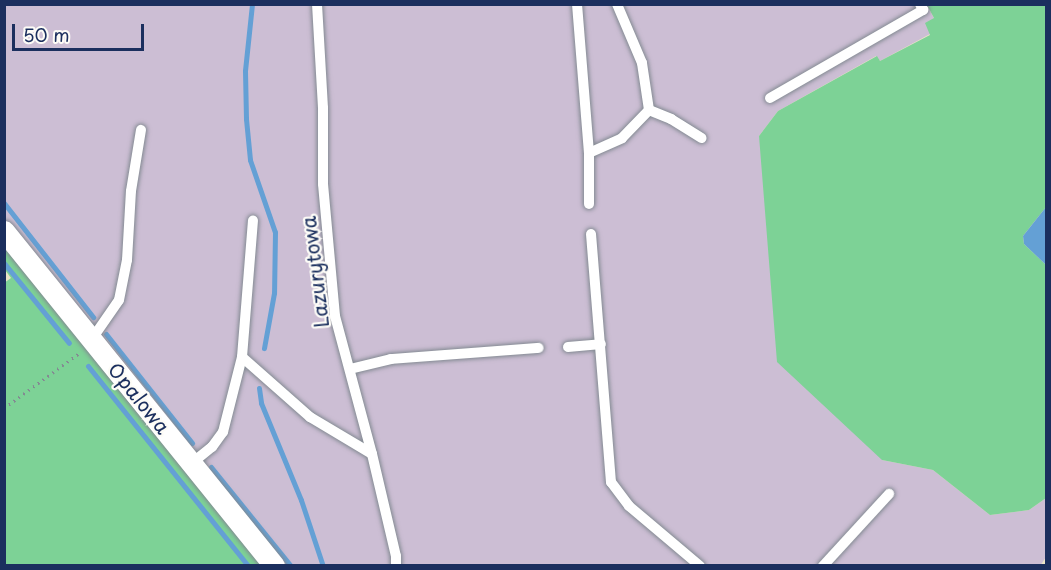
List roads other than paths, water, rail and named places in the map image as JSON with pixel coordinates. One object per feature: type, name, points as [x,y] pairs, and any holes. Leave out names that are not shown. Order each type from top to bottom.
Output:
[{"type":"street","name":"Opalowa","points":[[4,231],[274,566]]},
{"type":"lane","name":"Lazurytowa","points":[[317,4],[325,206],[335,316],[372,454],[396,556],[396,566]]},
{"type":"lane","points":[[576,4],[589,153],[589,204]]},
{"type":"lane","points":[[617,4],[642,63],[649,110]]},
{"type":"lane","points":[[770,98],[923,10],[920,4]]},
{"type":"lane","points":[[589,153],[622,138],[649,110]]},
{"type":"lane","points":[[649,110],[671,118],[701,138]]},
{"type":"lane","points":[[92,339],[113,312],[122,291],[127,260],[131,191],[141,130]]},
{"type":"lane","points":[[192,463],[212,447],[223,432],[242,357],[253,220]]},
{"type":"lane","points":[[591,234],[611,482],[629,506],[700,566]]},
{"type":"lane","points":[[568,346],[601,344]]},
{"type":"lane","points":[[350,369],[391,359],[539,348]]},
{"type":"lane","points":[[242,357],[310,417],[372,454]]},
{"type":"lane","points":[[823,566],[889,494]]},
{"type":"water","points":[[1046,207],[1046,265],[1024,244],[1023,236]]},
{"type":"waterway","points":[[252,4],[245,71],[250,160],[275,232],[274,293],[264,348]]},
{"type":"waterway","points":[[4,203],[93,317]]},
{"type":"waterway","points":[[4,263],[69,343]]},
{"type":"waterway","points":[[106,334],[192,443]]},
{"type":"waterway","points":[[88,366],[248,566]]},
{"type":"waterway","points":[[259,388],[261,403],[301,500],[323,566]]},
{"type":"waterway","points":[[211,467],[291,566]]}]
